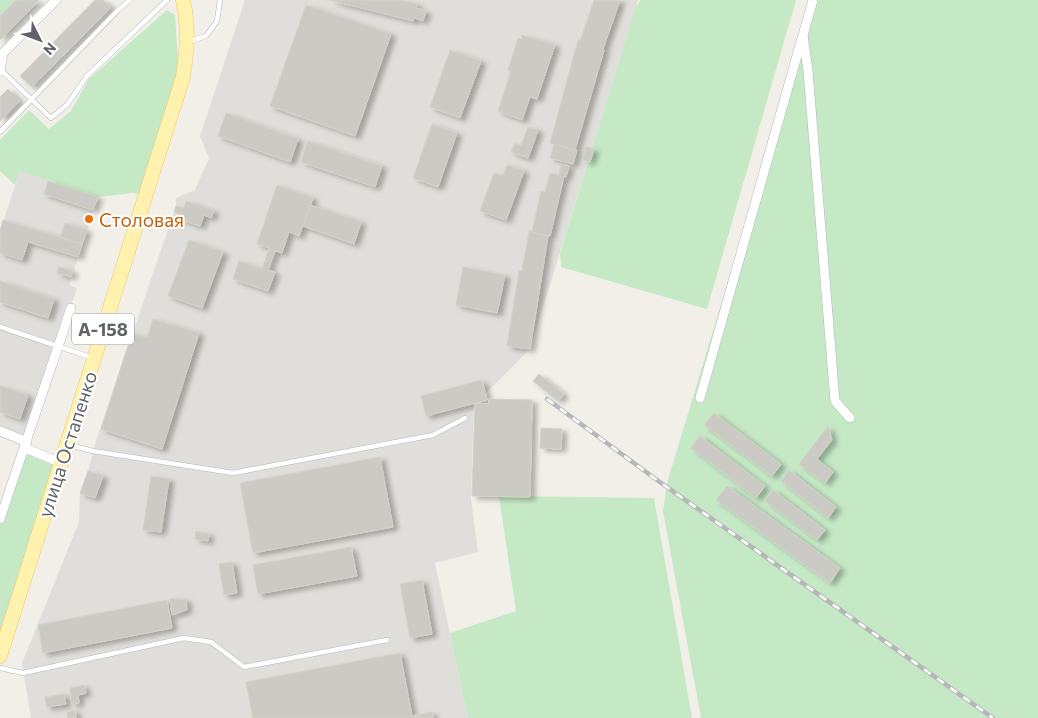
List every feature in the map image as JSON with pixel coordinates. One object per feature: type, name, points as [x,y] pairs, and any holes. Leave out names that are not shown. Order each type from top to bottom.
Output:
[{"type":"main road","name":"улица Остапенко","points":[[0,656],[183,77],[187,42],[183,0]]},
{"type":"street","points":[[0,70],[3,53],[56,0]]},
{"type":"street","points":[[700,398],[813,0]]},
{"type":"street","points":[[803,35],[808,71],[835,401],[850,418]]},
{"type":"street","points":[[0,519],[71,308]]},
{"type":"street","points":[[0,431],[61,463]]},
{"type":"lane","points":[[0,132],[118,10],[130,0]]},
{"type":"lane","points":[[0,70],[50,118],[68,105],[87,76],[166,0]]},
{"type":"lane","points":[[187,42],[206,36],[217,21],[220,0]]},
{"type":"lane","points":[[0,327],[94,358]]},
{"type":"lane","points":[[67,445],[93,451],[233,472],[433,436],[465,418]]},
{"type":"lane","points":[[0,668],[23,673],[184,638],[211,642],[244,667],[387,640]]},
{"type":"shaded area","points":[[245,0],[638,0],[530,349],[474,405],[471,499],[478,552],[435,563],[468,718],[31,718],[22,663],[79,522],[80,493],[176,206],[176,198],[195,190],[209,158],[200,136]]},
{"type":"shaded area","points":[[20,171],[98,197],[69,285],[77,288],[27,442],[0,431],[0,231]]},
{"type":"green space","points":[[0,0],[16,0],[0,16]]},
{"type":"green space","points":[[641,0],[796,0],[707,309],[561,267],[560,253],[636,6]]},
{"type":"green space","points":[[813,0],[1038,0],[1038,718],[701,718],[663,511],[667,483]]},
{"type":"green space","points":[[167,10],[175,15],[179,79],[141,194],[132,193],[98,197],[20,171],[15,185],[0,171],[0,140],[29,110],[49,129],[71,111],[89,79]]},
{"type":"green space","points":[[25,448],[61,463],[0,656],[0,519]]},
{"type":"green space","points":[[499,496],[654,498],[692,718],[468,718],[450,633],[516,611]]},
{"type":"building","points":[[16,0],[39,0],[0,40],[0,16]]},
{"type":"building","points":[[95,0],[103,0],[111,7],[32,87],[20,76]]},
{"type":"building","points":[[330,0],[399,0],[417,4],[416,8],[426,11],[423,21],[414,18],[413,21]]},
{"type":"building","points":[[594,0],[620,0],[603,49],[575,150],[550,143],[578,40],[580,41]]},
{"type":"building","points":[[306,5],[391,34],[355,136],[270,106]]},
{"type":"building","points":[[522,35],[555,45],[537,99],[530,97],[522,120],[498,111],[511,71],[508,70],[518,38],[521,39]]},
{"type":"building","points":[[450,50],[481,61],[460,118],[430,107]]},
{"type":"building","points":[[8,89],[20,101],[0,121],[0,97]]},
{"type":"building","points":[[226,113],[298,139],[290,162],[218,136]]},
{"type":"building","points":[[432,124],[457,133],[438,187],[413,178]]},
{"type":"building","points":[[528,127],[538,130],[528,158],[511,152],[515,143],[521,146]]},
{"type":"building","points":[[308,141],[382,166],[375,187],[301,162]]},
{"type":"building","points":[[554,144],[577,150],[573,164],[550,158]]},
{"type":"building","points":[[586,147],[594,149],[590,162],[583,160]]},
{"type":"building","points":[[561,164],[569,166],[566,177],[564,176],[550,236],[532,232],[541,191],[545,192],[550,173],[559,175]]},
{"type":"building","points":[[507,165],[524,171],[506,220],[480,211],[494,173],[503,176]]},
{"type":"building","points":[[48,181],[98,197],[93,210],[44,194]]},
{"type":"building","points":[[277,185],[313,198],[299,236],[289,232],[282,253],[275,251],[268,270],[275,272],[268,291],[233,279],[239,261],[262,269],[269,248],[257,244]]},
{"type":"building","points":[[186,201],[214,211],[211,218],[204,215],[200,226],[180,219],[182,214],[174,212],[176,206],[184,208]]},
{"type":"building","points":[[310,205],[361,222],[354,244],[303,226]]},
{"type":"building","points":[[3,220],[82,244],[78,257],[28,242],[22,260],[0,253],[0,231]]},
{"type":"building","points":[[65,223],[87,230],[82,244],[60,237]]},
{"type":"building","points":[[529,231],[548,236],[530,349],[507,346],[519,271],[522,271]]},
{"type":"building","points":[[189,240],[223,252],[202,308],[168,296]]},
{"type":"building","points":[[59,267],[73,271],[71,277],[57,273]]},
{"type":"building","points":[[463,267],[505,275],[497,313],[456,305]]},
{"type":"building","points":[[0,281],[54,299],[48,318],[0,302]]},
{"type":"building","points":[[153,319],[199,333],[162,449],[101,429],[132,333],[147,338]]},
{"type":"building","points":[[539,374],[564,394],[558,401],[533,381]]},
{"type":"building","points":[[482,380],[487,400],[426,416],[421,396]]},
{"type":"building","points":[[0,386],[28,395],[20,419],[0,412]]},
{"type":"building","points":[[489,399],[532,400],[530,497],[472,496],[475,403],[489,404]]},
{"type":"building","points":[[714,413],[781,464],[772,476],[704,425]]},
{"type":"building","points":[[828,426],[832,440],[817,459],[833,472],[825,483],[799,464]]},
{"type":"building","points":[[541,428],[562,429],[561,449],[540,448]]},
{"type":"building","points":[[700,436],[765,486],[756,498],[691,448]]},
{"type":"building","points":[[380,457],[393,527],[253,553],[240,483]]},
{"type":"building","points":[[789,470],[836,507],[828,518],[781,481]]},
{"type":"building","points":[[88,471],[103,476],[95,498],[80,493]]},
{"type":"building","points":[[151,476],[169,479],[161,532],[143,530]]},
{"type":"building","points":[[727,486],[840,568],[830,583],[716,500]]},
{"type":"building","points":[[773,490],[825,530],[817,540],[765,501]]},
{"type":"building","points":[[196,531],[209,534],[208,541],[195,539]]},
{"type":"building","points":[[351,547],[357,576],[258,594],[253,565]]},
{"type":"building","points":[[232,562],[237,593],[224,595],[219,564]]},
{"type":"building","points":[[422,580],[432,634],[410,638],[400,584]]},
{"type":"building","points":[[177,598],[177,600],[186,599],[187,610],[172,615],[170,599]]},
{"type":"building","points":[[167,600],[172,628],[43,653],[38,625]]},
{"type":"building","points":[[400,653],[412,716],[432,712],[433,718],[253,718],[246,682]]},
{"type":"building","points":[[84,685],[86,693],[78,695],[79,703],[72,704],[70,688]]},
{"type":"building","points":[[64,694],[66,704],[47,707],[45,697]]},
{"type":"building","points":[[75,710],[76,718],[68,718],[67,712]]},
{"type":"railway","points":[[547,399],[657,480],[993,718]]},
{"type":"place","name":"Столовая","points":[[89,219]]}]
